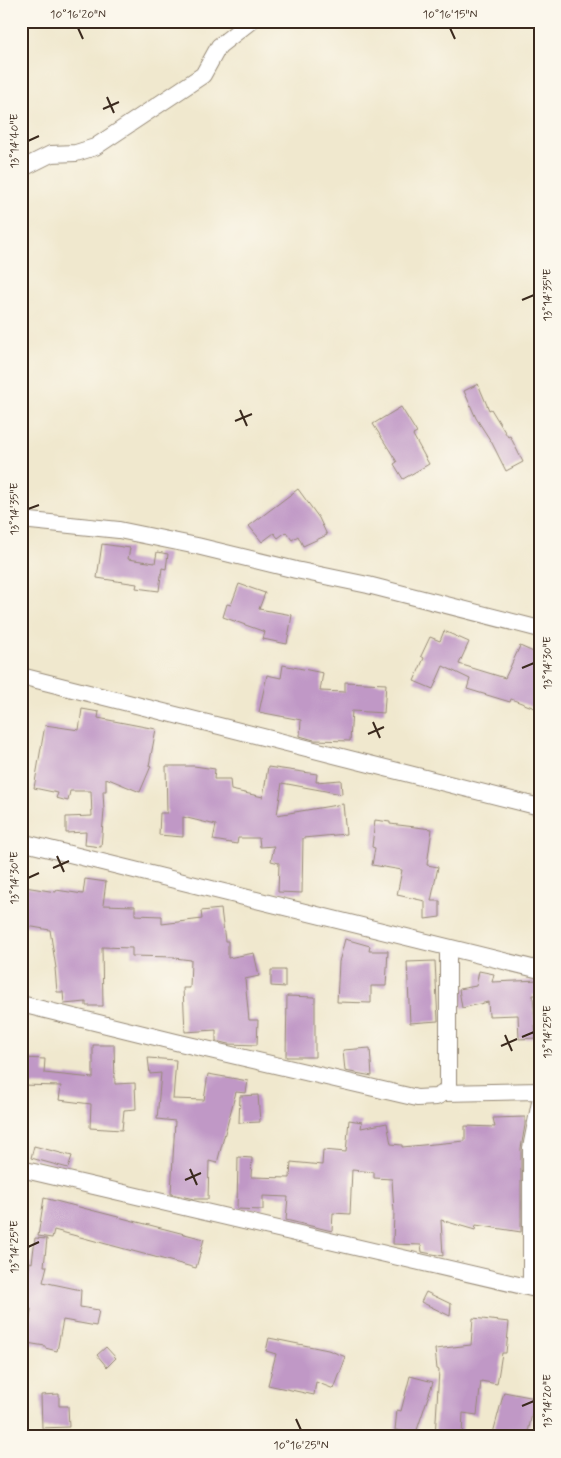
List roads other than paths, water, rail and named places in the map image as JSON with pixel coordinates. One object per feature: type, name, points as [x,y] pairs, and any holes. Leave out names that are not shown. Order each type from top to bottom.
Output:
[{"type":"street","points":[[21,169],[51,154],[76,152],[95,147],[204,75],[219,46],[251,21]]},
{"type":"street","points":[[21,520],[119,530],[148,536],[368,585],[540,629]]},
{"type":"street","points":[[21,676],[540,807]]},
{"type":"street","points":[[21,842],[540,970]]},
{"type":"street","points":[[21,1004],[416,1098],[436,1098],[444,1093],[448,1086],[448,948]]},
{"type":"street","points":[[444,1093],[540,1091]]},
{"type":"street","points":[[21,1169],[535,1289],[531,1148],[540,1102]]}]
